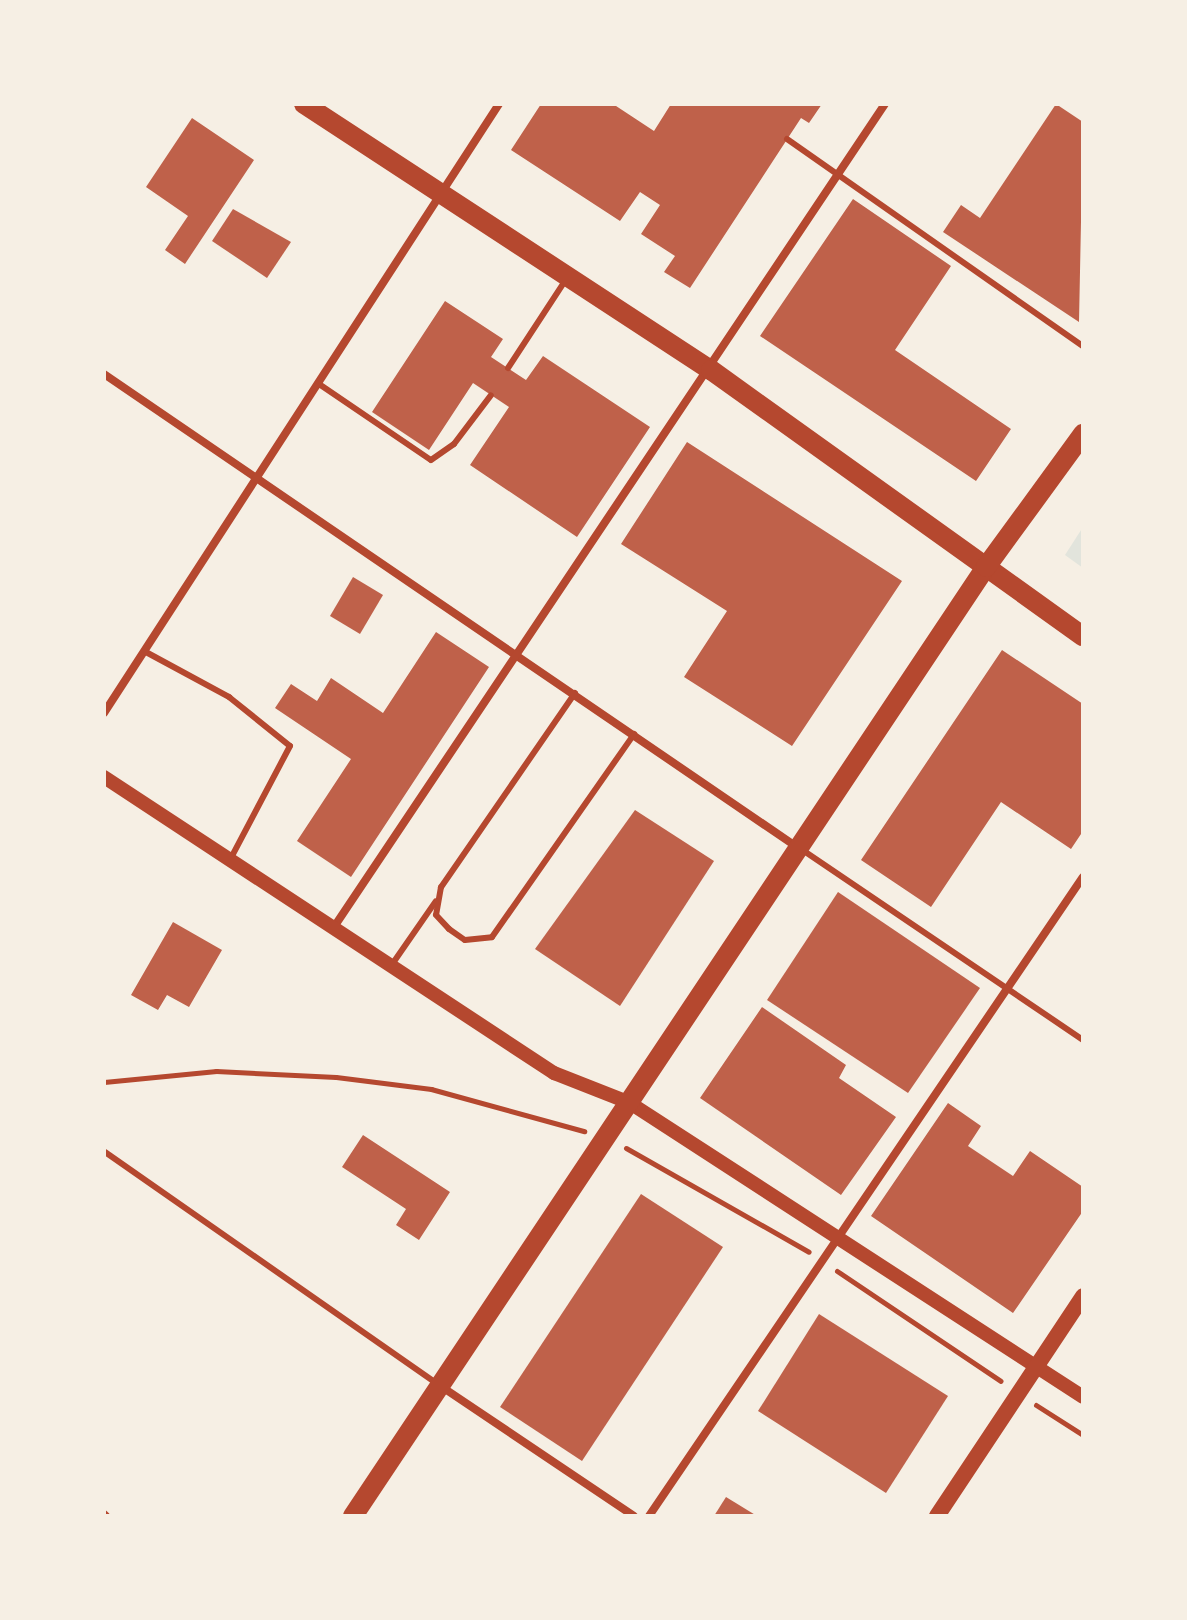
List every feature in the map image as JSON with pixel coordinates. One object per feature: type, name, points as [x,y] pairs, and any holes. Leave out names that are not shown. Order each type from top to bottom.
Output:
[{"type":"main road","points":[[304,104],[711,370],[1083,636]]},
{"type":"main road","points":[[353,1516],[801,849],[986,567],[1083,434]]},
{"type":"main road","points":[[937,1516],[1083,1296]]},
{"type":"street","points":[[104,713],[499,104]]},
{"type":"street","points":[[336,924],[520,656],[885,104]]},
{"type":"street","points":[[104,374],[801,849]]},
{"type":"street","points":[[104,777],[336,924],[554,1073],[630,1103],[1083,1397]]},
{"type":"street","points":[[649,1516],[1083,877]]},
{"type":"street","points":[[440,1386],[634,1516]]},
{"type":"lane","points":[[787,139],[1083,346]]},
{"type":"lane","points":[[508,368],[568,276]]},
{"type":"lane","points":[[319,384],[431,460],[454,444],[491,395]]},
{"type":"lane","points":[[144,651],[229,697],[290,746],[231,858]]},
{"type":"lane","points":[[393,963],[575,693]]},
{"type":"lane","points":[[436,901],[436,915],[465,940],[492,937],[634,734]]},
{"type":"lane","points":[[801,849],[1083,1040]]},
{"type":"lane","points":[[105,1152],[440,1386]]},
{"type":"path","points":[[104,1082],[216,1071],[336,1077],[431,1089],[606,1139],[691,1179],[822,1261],[1083,1435]]},
{"type":"shaded area","points":[[1083,527],[1083,568],[1065,555]]},
{"type":"building","points":[[541,104],[613,104],[654,131],[671,104],[822,104],[809,123],[801,118],[690,288],[664,272],[675,256],[641,234],[660,205],[640,192],[620,221],[511,150]]},
{"type":"building","points":[[1056,104],[1083,122],[1079,322],[943,232],[961,205],[980,218]]},
{"type":"building","points":[[192,118],[254,160],[185,264],[165,250],[188,216],[146,187]]},
{"type":"building","points":[[853,199],[951,266],[895,350],[1011,429],[976,481],[760,336]]},
{"type":"building","points":[[233,209],[291,242],[267,278],[212,241]]},
{"type":"building","points":[[445,301],[503,339],[491,357],[526,380],[543,356],[650,427],[577,537],[470,465],[509,407],[473,383],[429,450],[372,412]]},
{"type":"building","points":[[687,442],[902,581],[792,746],[684,677],[727,611],[621,544]]},
{"type":"building","points":[[353,577],[383,595],[360,634],[330,616]]},
{"type":"building","points":[[436,632],[489,667],[351,877],[297,841],[351,759],[275,708],[291,684],[317,701],[331,678],[383,713]]},
{"type":"building","points":[[1002,650],[1083,704],[1083,831],[1071,849],[1001,802],[931,907],[861,860]]},
{"type":"building","points":[[635,810],[714,861],[620,1006],[535,949]]},
{"type":"building","points":[[838,892],[980,988],[908,1093],[767,1000]]},
{"type":"building","points":[[173,922],[222,950],[189,1007],[167,995],[158,1010],[131,995]]},
{"type":"building","points":[[762,1007],[846,1065],[839,1078],[896,1117],[841,1195],[700,1098]]},
{"type":"building","points":[[948,1103],[981,1126],[968,1146],[1013,1176],[1030,1151],[1083,1187],[1083,1211],[1013,1313],[871,1216]]},
{"type":"building","points":[[363,1135],[450,1192],[419,1240],[396,1225],[406,1209],[342,1167]]},
{"type":"building","points":[[641,1194],[723,1247],[582,1461],[500,1407]]},
{"type":"building","points":[[819,1314],[948,1396],[886,1493],[758,1411]]},
{"type":"building","points":[[726,1497],[757,1516],[714,1516]]}]
